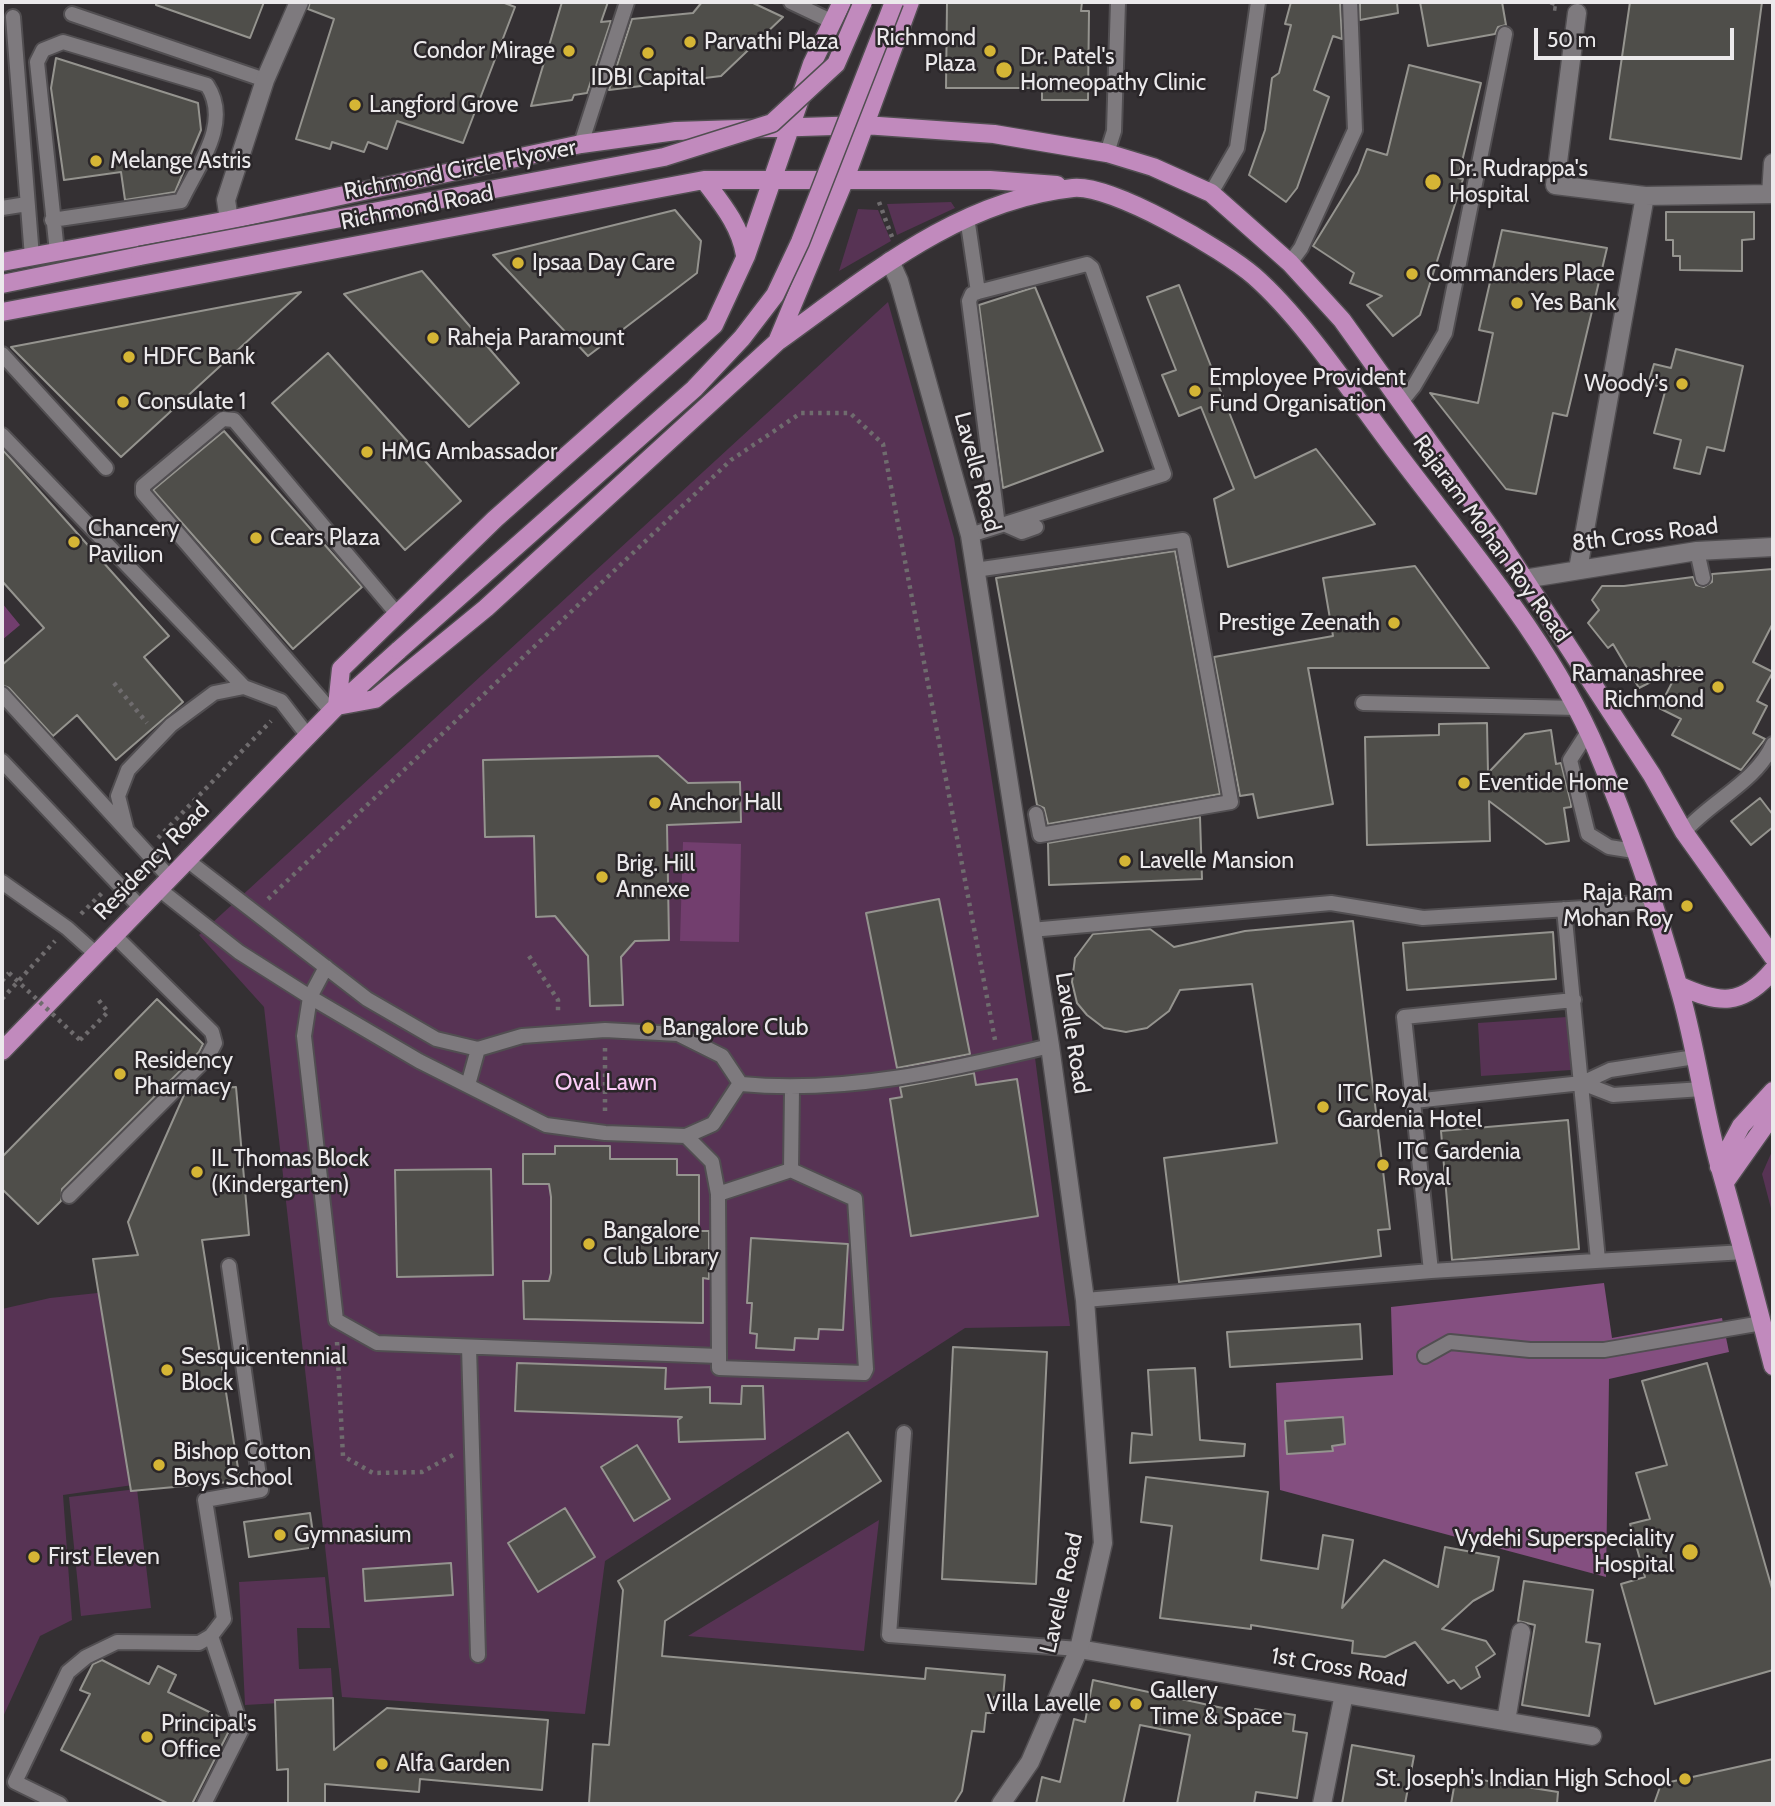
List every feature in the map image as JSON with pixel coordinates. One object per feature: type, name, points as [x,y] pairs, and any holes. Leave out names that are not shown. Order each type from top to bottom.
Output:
[{"type":"main road","points":[[335,709],[341,669],[495,519],[714,325],[746,256],[771,179],[831,21],[842,2]]},
{"type":"main road","name":"Richmond Circle Flyover","points":[[2,284],[664,157],[772,123],[836,64],[863,2]]},
{"type":"main road","points":[[335,709],[694,389],[742,338],[775,295],[800,242],[894,2]]},
{"type":"main road","points":[[778,342],[845,179],[910,2]]},
{"type":"main road","name":"Rajaram Mohan Roy Road","points":[[717,130],[864,125],[994,134],[1107,153],[1153,167],[1211,192],[1290,263],[1342,320],[1524,579],[1652,775],[1684,832],[1773,957]]},
{"type":"main road","name":"Richmond Road","points":[[2,262],[229,220],[581,144],[649,134],[717,130]]},
{"type":"main road","name":"Richmond Road","points":[[2,312],[704,180],[990,180],[1078,187]]},
{"type":"main road","points":[[704,180],[730,214],[742,236],[746,256]]},
{"type":"main road","name":"Rajaram Mohan Roy Road","points":[[335,709],[375,699],[486,608],[778,342],[890,261],[986,207],[1078,187],[1135,205],[1218,248],[1258,279],[1352,394],[1483,568],[1552,663],[1577,708],[1634,851],[1678,985],[1722,1175],[1773,1366]]},
{"type":"main road","name":"Residency Road","points":[[2,1051],[335,709]]},
{"type":"main road","points":[[1678,985],[1720,1000],[1740,998],[1763,982],[1773,970]]},
{"type":"main road","points":[[1722,1175],[1741,1126],[1773,1091]]},
{"type":"main road","points":[[1722,1175],[1773,1114]]},
{"type":"street","points":[[229,220],[226,200],[265,80],[299,2]]},
{"type":"street","points":[[1577,13],[1555,185],[1645,196],[1771,194],[1773,163]]},
{"type":"street","points":[[1578,569],[1645,196]]},
{"type":"street","name":"Lavelle Road","points":[[890,261],[899,281],[970,534],[1050,1046],[1085,1300],[1103,1543],[1079,1649],[1030,1762],[1001,1804]]},
{"type":"street","name":"8th Cross Road","points":[[1524,579],[1697,551],[1773,547]]},
{"type":"street","points":[[1506,1721],[1521,1632]]},
{"type":"street","name":"1st Cross Road","points":[[1079,1649],[1592,1736]]},
{"type":"street","points":[[1322,1804],[1344,1694]]},
{"type":"lane","points":[[581,144],[627,2]]},
{"type":"lane","points":[[790,2],[831,21]]},
{"type":"lane","points":[[1107,153],[1114,131],[1118,2]]},
{"type":"lane","points":[[1211,192],[1237,148],[1258,2]]},
{"type":"lane","points":[[1290,263],[1301,248],[1355,130],[1350,2]]},
{"type":"lane","points":[[72,14],[265,80]]},
{"type":"lane","points":[[13,17],[32,257]]},
{"type":"lane","points":[[1401,402],[1415,386],[1445,332],[1506,34]]},
{"type":"lane","points":[[52,220],[181,201],[216,128],[216,105],[207,85],[63,42],[43,50],[37,62],[52,220],[57,252]]},
{"type":"lane","points":[[2,208],[27,204]]},
{"type":"lane","points":[[967,217],[978,292]]},
{"type":"lane","points":[[970,534],[1001,525],[1164,474],[1090,266],[1084,263],[978,292],[972,295],[968,307],[1001,525]]},
{"type":"lane","points":[[2,354],[106,468]]},
{"type":"lane","points":[[335,709],[303,677],[143,493],[143,486],[223,419],[234,420],[398,615]]},
{"type":"lane","points":[[2,435],[244,687],[281,701],[308,736]]},
{"type":"lane","points":[[1001,525],[1022,532],[1036,527]]},
{"type":"lane","points":[[975,570],[1183,540],[1231,802],[1040,835],[1037,820],[1016,830]]},
{"type":"lane","points":[[1697,551],[1703,578]]},
{"type":"lane","points":[[126,829],[118,796],[121,782],[128,770],[159,737],[214,693],[244,687]]},
{"type":"lane","points":[[2,694],[126,829],[165,883],[239,952],[419,1061],[494,1101],[546,1125],[605,1133],[686,1136],[713,1124],[740,1083],[722,1056],[678,1034],[605,1030],[522,1036],[478,1049],[436,1039],[367,999],[187,860]]},
{"type":"lane","points":[[1363,703],[1577,708]]},
{"type":"lane","points":[[1588,732],[1570,760],[1588,834],[1609,847],[1634,851]]},
{"type":"lane","points":[[1684,832],[1699,814],[1766,761],[1773,744]]},
{"type":"lane","points":[[2,761],[141,908]]},
{"type":"lane","points":[[2,882],[67,928],[96,954]]},
{"type":"lane","points":[[1031,930],[1331,903],[1423,918],[1650,901]]},
{"type":"lane","points":[[1564,909],[1598,1260]]},
{"type":"lane","points":[[69,1196],[207,1058],[215,1043],[212,1032],[114,935]]},
{"type":"lane","points":[[326,967],[310,997],[304,1035],[336,1320],[377,1343],[719,1356]]},
{"type":"lane","points":[[1430,1271],[1404,1017],[1574,1000]]},
{"type":"lane","points":[[741,1084],[792,1089],[874,1082],[1050,1046]]},
{"type":"lane","points":[[468,1085],[478,1049]]},
{"type":"lane","points":[[1414,1101],[1582,1083],[1610,1070],[1695,1057]]},
{"type":"lane","points":[[1582,1083],[1613,1095],[1702,1089]]},
{"type":"lane","points":[[791,1170],[792,1089]]},
{"type":"lane","points":[[686,1136],[712,1161],[718,1194],[719,1368],[864,1373],[866,1370],[855,1199],[791,1170],[718,1194]]},
{"type":"lane","points":[[1085,1300],[1430,1271],[1744,1252]]},
{"type":"lane","points":[[60,1804],[8,1782],[68,1672],[86,1657],[117,1642],[199,1643],[211,1636],[224,1619],[205,1500],[261,1490],[229,1266]]},
{"type":"lane","points":[[1425,1356],[1450,1342],[1530,1350],[1604,1350],[1762,1323]]},
{"type":"lane","points":[[469,1347],[478,1655]]},
{"type":"lane","points":[[904,1433],[889,1635],[1079,1649]]},
{"type":"lane","points":[[204,1804],[242,1729],[211,1636]]},
{"type":"path","points":[[879,202],[893,241]]},
{"type":"path","points":[[867,203],[890,202]]},
{"type":"path","points":[[255,912],[731,460],[801,413],[850,413],[883,444],[998,1057]]},
{"type":"path","points":[[114,683],[159,737]]},
{"type":"path","points":[[529,956],[558,1000],[559,1034]]},
{"type":"path","points":[[2,981],[9,973],[79,1040],[108,1012],[97,998]]},
{"type":"path","points":[[605,1030],[605,1133]]},
{"type":"path","points":[[336,1320],[343,1456],[373,1473],[422,1472],[472,1445]]},
{"type":"green space","points":[[951,202],[955,208],[897,235],[887,204]]},
{"type":"green space","points":[[858,209],[878,210],[891,241],[839,271]]},
{"type":"green space","name":"Bangalore Club","points":[[888,302],[954,538],[1034,1050],[1070,1326],[965,1328],[605,1561],[585,1714],[342,1697],[264,1007],[199,935]]},
{"type":"green space","points":[[1567,1017],[1571,1070],[1481,1076],[1478,1023]]},
{"type":"green space","points":[[1773,1149],[1773,1216],[1762,1174]]},
{"type":"green space","name":"First Eleven","points":[[107,1292],[133,1485],[63,1495],[72,1620],[40,1636],[2,1719],[2,1309],[50,1298]]},
{"type":"green space","points":[[137,1489],[151,1608],[81,1616],[69,1497]]},
{"type":"green space","points":[[879,1520],[864,1651],[688,1636]]},
{"type":"green space","points":[[325,1577],[330,1628],[297,1628],[299,1669],[331,1668],[333,1700],[245,1705],[239,1582]]},
{"type":"shaded area","points":[[2,603],[20,625],[2,640]]},
{"type":"shaded area","points":[[683,842],[741,844],[739,942],[680,941]]},
{"type":"shaded area","points":[[1604,1283],[1612,1338],[1722,1318],[1729,1352],[1609,1379],[1606,1577],[1280,1490],[1276,1383],[1393,1375],[1391,1307]]},
{"type":"building","points":[[156,2],[264,2],[250,38],[156,5]]},
{"type":"building","points":[[310,2],[502,2],[515,7],[463,143],[397,121],[387,149],[368,142],[364,152],[332,142],[330,149],[296,139],[334,19],[308,9]]},
{"type":"building","name":"Condor Mirage","points":[[562,2],[608,2],[601,22],[611,21],[587,93],[574,95],[572,100],[531,106]]},
{"type":"building","name":"Parvathi Plaza","points":[[702,2],[751,2],[783,17],[721,76],[609,90],[632,19],[693,13]]},
{"type":"building","points":[[947,2],[1082,2],[1081,11],[1089,11],[1088,100],[1042,100],[1042,88],[946,88]]},
{"type":"building","points":[[1291,2],[1340,2],[1342,39],[1333,36],[1314,90],[1329,97],[1297,188],[1286,202],[1249,175],[1265,130],[1272,78],[1279,73],[1291,25],[1285,24]]},
{"type":"building","points":[[1360,2],[1397,2],[1398,13],[1360,20]]},
{"type":"building","points":[[1420,2],[1502,2],[1506,25],[1498,27],[1495,34],[1428,46]]},
{"type":"building","points":[[1630,2],[1762,2],[1741,159],[1610,139]]},
{"type":"building","points":[[56,58],[198,103],[201,130],[175,192],[125,200],[121,172],[64,180],[51,88]]},
{"type":"building","points":[[1409,65],[1481,83],[1458,178],[1463,179],[1420,315],[1393,336],[1367,305],[1382,296],[1350,283],[1354,273],[1313,246],[1358,173],[1367,149],[1387,155]]},
{"type":"building","points":[[675,210],[701,241],[697,273],[588,356],[493,255]]},
{"type":"building","points":[[1666,212],[1754,212],[1754,239],[1742,240],[1742,271],[1680,270],[1680,256],[1673,256],[1673,240],[1666,240]]},
{"type":"building","points":[[1502,230],[1607,248],[1567,416],[1553,413],[1536,494],[1506,489],[1430,393],[1478,403],[1493,333],[1479,330]]},
{"type":"building","name":"Raheja Paramount","points":[[422,271],[519,383],[469,427],[344,294]]},
{"type":"building","points":[[1179,285],[1255,478],[1316,449],[1375,524],[1228,567],[1214,499],[1234,489],[1201,407],[1179,416],[1162,375],[1176,370],[1147,297]]},
{"type":"building","points":[[1035,287],[1103,451],[1003,488],[979,305]]},
{"type":"building","name":"Consulate 1","points":[[301,292],[121,457],[11,347]]},
{"type":"building","points":[[1676,349],[1743,366],[1724,451],[1707,447],[1700,474],[1674,468],[1681,440],[1654,433],[1666,388],[1648,384],[1654,364],[1671,368]]},
{"type":"building","name":"HMG Ambassador","points":[[328,353],[461,501],[405,550],[272,403]]},
{"type":"building","name":"Cears Plaza","points":[[224,431],[362,587],[293,649],[153,490]]},
{"type":"building","points":[[2,449],[169,636],[144,657],[183,702],[116,760],[77,715],[53,736],[9,688],[2,685],[2,665],[44,628],[2,581]]},
{"type":"building","points":[[1175,551],[1220,794],[1048,824],[1044,808],[1037,805],[996,578]]},
{"type":"building","points":[[1415,566],[1489,668],[1308,668],[1333,804],[1258,818],[1253,794],[1240,796],[1214,657],[1333,636],[1323,578]]},
{"type":"building","points":[[1773,569],[1773,623],[1753,662],[1773,672],[1757,701],[1767,706],[1753,733],[1765,739],[1741,770],[1672,735],[1681,719],[1659,708],[1680,667],[1639,688],[1613,644],[1608,648],[1588,623],[1599,610],[1592,600],[1602,586],[1624,586],[1693,577],[1696,585],[1704,587],[1712,582],[1712,574]]},
{"type":"building","points":[[1487,723],[1488,773],[1525,734],[1551,730],[1556,764],[1561,763],[1571,803],[1571,807],[1564,808],[1569,841],[1546,844],[1489,801],[1490,841],[1367,845],[1365,737],[1439,735],[1439,724]]},
{"type":"building","name":"Brig. Hill Annexe","points":[[658,756],[688,783],[740,782],[741,822],[667,825],[669,940],[635,941],[621,957],[623,1005],[590,1006],[588,956],[555,916],[536,917],[534,836],[485,837],[483,760]]},
{"type":"building","points":[[1760,798],[1773,815],[1773,827],[1751,845],[1731,821]]},
{"type":"building","name":"Lavelle Mansion","points":[[1200,817],[1202,879],[1049,885],[1048,843]]},
{"type":"building","points":[[939,899],[970,1054],[897,1068],[866,913]]},
{"type":"building","name":"ITC Royal Gardenia Hotel","points":[[1353,921],[1390,1229],[1378,1230],[1381,1256],[1179,1282],[1164,1158],[1277,1143],[1252,984],[1180,990],[1169,1011],[1147,1028],[1126,1032],[1104,1028],[1077,1003],[1072,982],[1075,958],[1093,934],[1150,929],[1174,947],[1245,931]]},
{"type":"building","points":[[1553,932],[1556,979],[1407,990],[1403,943]]},
{"type":"building","points":[[157,999],[203,1044],[199,1052],[62,1189],[61,1201],[38,1224],[2,1189],[2,1157]]},
{"type":"building","points":[[974,1073],[976,1085],[1017,1079],[1038,1216],[911,1236],[890,1099],[902,1097],[900,1087]]},
{"type":"building","name":"Sesquicentennial Block","points":[[236,1087],[249,1235],[202,1240],[240,1481],[131,1491],[93,1259],[138,1255],[128,1222],[188,1090]]},
{"type":"building","points":[[1568,1120],[1579,1249],[1452,1260],[1441,1131]]},
{"type":"building","points":[[555,1146],[610,1146],[610,1159],[677,1159],[677,1175],[699,1175],[699,1231],[709,1231],[709,1279],[703,1278],[703,1323],[524,1319],[523,1281],[549,1281],[551,1273],[551,1197],[549,1184],[523,1184],[523,1154],[555,1154]]},
{"type":"building","points":[[491,1169],[493,1275],[397,1277],[395,1170]]},
{"type":"building","points":[[751,1238],[848,1244],[843,1330],[819,1329],[818,1339],[795,1338],[794,1350],[756,1348],[757,1334],[750,1333],[752,1303],[747,1303]]},
{"type":"building","points":[[1360,1324],[1362,1359],[1230,1367],[1227,1332]]},
{"type":"building","points":[[953,1347],[1047,1352],[1036,1584],[942,1579]]},
{"type":"building","points":[[517,1363],[666,1368],[665,1389],[710,1387],[710,1403],[741,1404],[742,1386],[763,1386],[765,1439],[679,1442],[678,1420],[682,1417],[515,1411]]},
{"type":"building","points":[[1707,1363],[1773,1592],[1773,1670],[1655,1704],[1621,1584],[1645,1577],[1630,1524],[1650,1519],[1636,1473],[1667,1465],[1642,1381]]},
{"type":"building","points":[[1195,1368],[1200,1440],[1245,1444],[1244,1456],[1130,1463],[1132,1433],[1152,1435],[1148,1370]]},
{"type":"building","points":[[1343,1417],[1345,1444],[1332,1446],[1333,1451],[1287,1454],[1285,1421]]},
{"type":"building","points":[[848,1432],[881,1481],[665,1621],[662,1656],[925,1679],[926,1668],[1005,1675],[1003,1698],[994,1697],[993,1713],[986,1713],[984,1732],[972,1731],[962,1791],[954,1804],[589,1803],[593,1744],[609,1745],[623,1590],[618,1581]]},
{"type":"building","points":[[637,1445],[670,1499],[634,1521],[601,1467]]},
{"type":"building","points":[[1146,1477],[1268,1492],[1261,1560],[1318,1569],[1323,1535],[1353,1540],[1342,1608],[1384,1560],[1438,1587],[1445,1547],[1499,1557],[1493,1590],[1473,1601],[1442,1629],[1486,1641],[1495,1654],[1476,1667],[1480,1677],[1461,1689],[1454,1680],[1448,1683],[1415,1642],[1385,1657],[1352,1653],[1353,1641],[1251,1625],[1251,1629],[1160,1618],[1172,1526],[1141,1522]]},
{"type":"building","points":[[565,1508],[595,1557],[538,1592],[508,1543]]},
{"type":"building","name":"Gymnasium","points":[[310,1513],[315,1547],[249,1557],[244,1522]]},
{"type":"building","points":[[451,1563],[453,1595],[365,1601],[363,1569]]},
{"type":"building","points":[[1524,1581],[1593,1590],[1586,1642],[1600,1644],[1589,1716],[1522,1705],[1535,1625],[1518,1621]]},
{"type":"building","name":"Principal's Office","points":[[102,1660],[149,1684],[158,1666],[176,1675],[168,1692],[230,1722],[231,1727],[192,1804],[169,1804],[61,1750],[90,1694],[80,1690],[93,1664]]},
{"type":"building","points":[[1093,1680],[1255,1715],[1255,1709],[1295,1715],[1293,1731],[1307,1733],[1297,1798],[1256,1792],[1254,1804],[1177,1804],[1190,1735],[1140,1725],[1123,1804],[1036,1804],[1042,1777],[1060,1782],[1074,1719],[1085,1722]]},
{"type":"building","points":[[333,1698],[334,1750],[387,1708],[548,1720],[542,1790],[420,1779],[419,1792],[325,1784],[325,1804],[288,1804],[288,1769],[277,1770],[275,1700]]},
{"type":"building","points":[[1352,1745],[1414,1756],[1405,1804],[1342,1804]]},
{"type":"building","points":[[1773,1759],[1773,1804],[1654,1804],[1661,1784]]},
{"type":"building","points":[[1456,1776],[1558,1792],[1557,1804],[1451,1804]]},
{"type":"place","name":"Parvathi Plaza","points":[[690,42]]},
{"type":"place","name":"Condor Mirage","points":[[569,51]]},
{"type":"place","name":"Richmond Plaza","points":[[990,51]]},
{"type":"place","name":"IDBI Capital","points":[[648,53]]},
{"type":"place","name":"Dr. Patel's Homeopathy Clinic","points":[[1004,70]]},
{"type":"place","name":"Langford Grove","points":[[355,105]]},
{"type":"place","name":"Melange Astris","points":[[96,161]]},
{"type":"place","name":"Dr. Rudrappa's Hospital","points":[[1433,182]]},
{"type":"place","name":"Ipsaa Day Care","points":[[518,263]]},
{"type":"place","name":"Commanders Place","points":[[1412,274]]},
{"type":"place","name":"Yes Bank","points":[[1517,303]]},
{"type":"place","name":"Raheja Paramount","points":[[433,338]]},
{"type":"place","name":"HDFC Bank","points":[[129,357]]},
{"type":"place","name":"Woody's","points":[[1682,384]]},
{"type":"place","name":"Employee Provident Fund Organisation","points":[[1195,391]]},
{"type":"place","name":"Consulate 1","points":[[123,402]]},
{"type":"place","name":"HMG Ambassador","points":[[367,452]]},
{"type":"place","name":"Cears Plaza","points":[[256,538]]},
{"type":"place","name":"Chancery Pavilion","points":[[74,542]]},
{"type":"place","name":"Prestige Zeenath","points":[[1394,623]]},
{"type":"place","name":"Ramanashree Richmond","points":[[1718,687]]},
{"type":"place","name":"Eventide Home","points":[[1464,783]]},
{"type":"place","name":"Anchor Hall","points":[[655,803]]},
{"type":"place","name":"Lavelle Mansion","points":[[1125,861]]},
{"type":"place","name":"Brig. Hill Annexe","points":[[602,877]]},
{"type":"place","name":"Raja Ram Mohan Roy","points":[[1687,906]]},
{"type":"place","name":"Bangalore Club","points":[[648,1028]]},
{"type":"place","name":"Residency Pharmacy","points":[[120,1074]]},
{"type":"place","name":"ITC Royal Gardenia Hotel","points":[[1323,1107]]},
{"type":"place","name":"ITC Gardenia Royal","points":[[1383,1165]]},
{"type":"place","name":"IL Thomas Block (Kindergarten)","points":[[197,1172]]},
{"type":"place","name":"Bangalore Club Library","points":[[589,1244]]},
{"type":"place","name":"Sesquicentennial Block","points":[[167,1370]]},
{"type":"place","name":"Bishop Cotton Boys School","points":[[159,1465]]},
{"type":"place","name":"Gymnasium","points":[[280,1535]]},
{"type":"place","name":"Vydehi Superspeciality Hospital","points":[[1690,1552]]},
{"type":"place","name":"First Eleven","points":[[34,1557]]},
{"type":"place","name":"Villa Lavelle","points":[[1115,1704]]},
{"type":"place","name":"Gallery Time & Space","points":[[1136,1704]]},
{"type":"place","name":"Principal's Office","points":[[147,1737]]},
{"type":"place","name":"Alfa Garden","points":[[382,1764]]},
{"type":"place","name":"St. Joseph's Indian High School","points":[[1685,1779]]},
{"type":"park label","name":"Oval Lawn","points":[[606,1083]]}]
